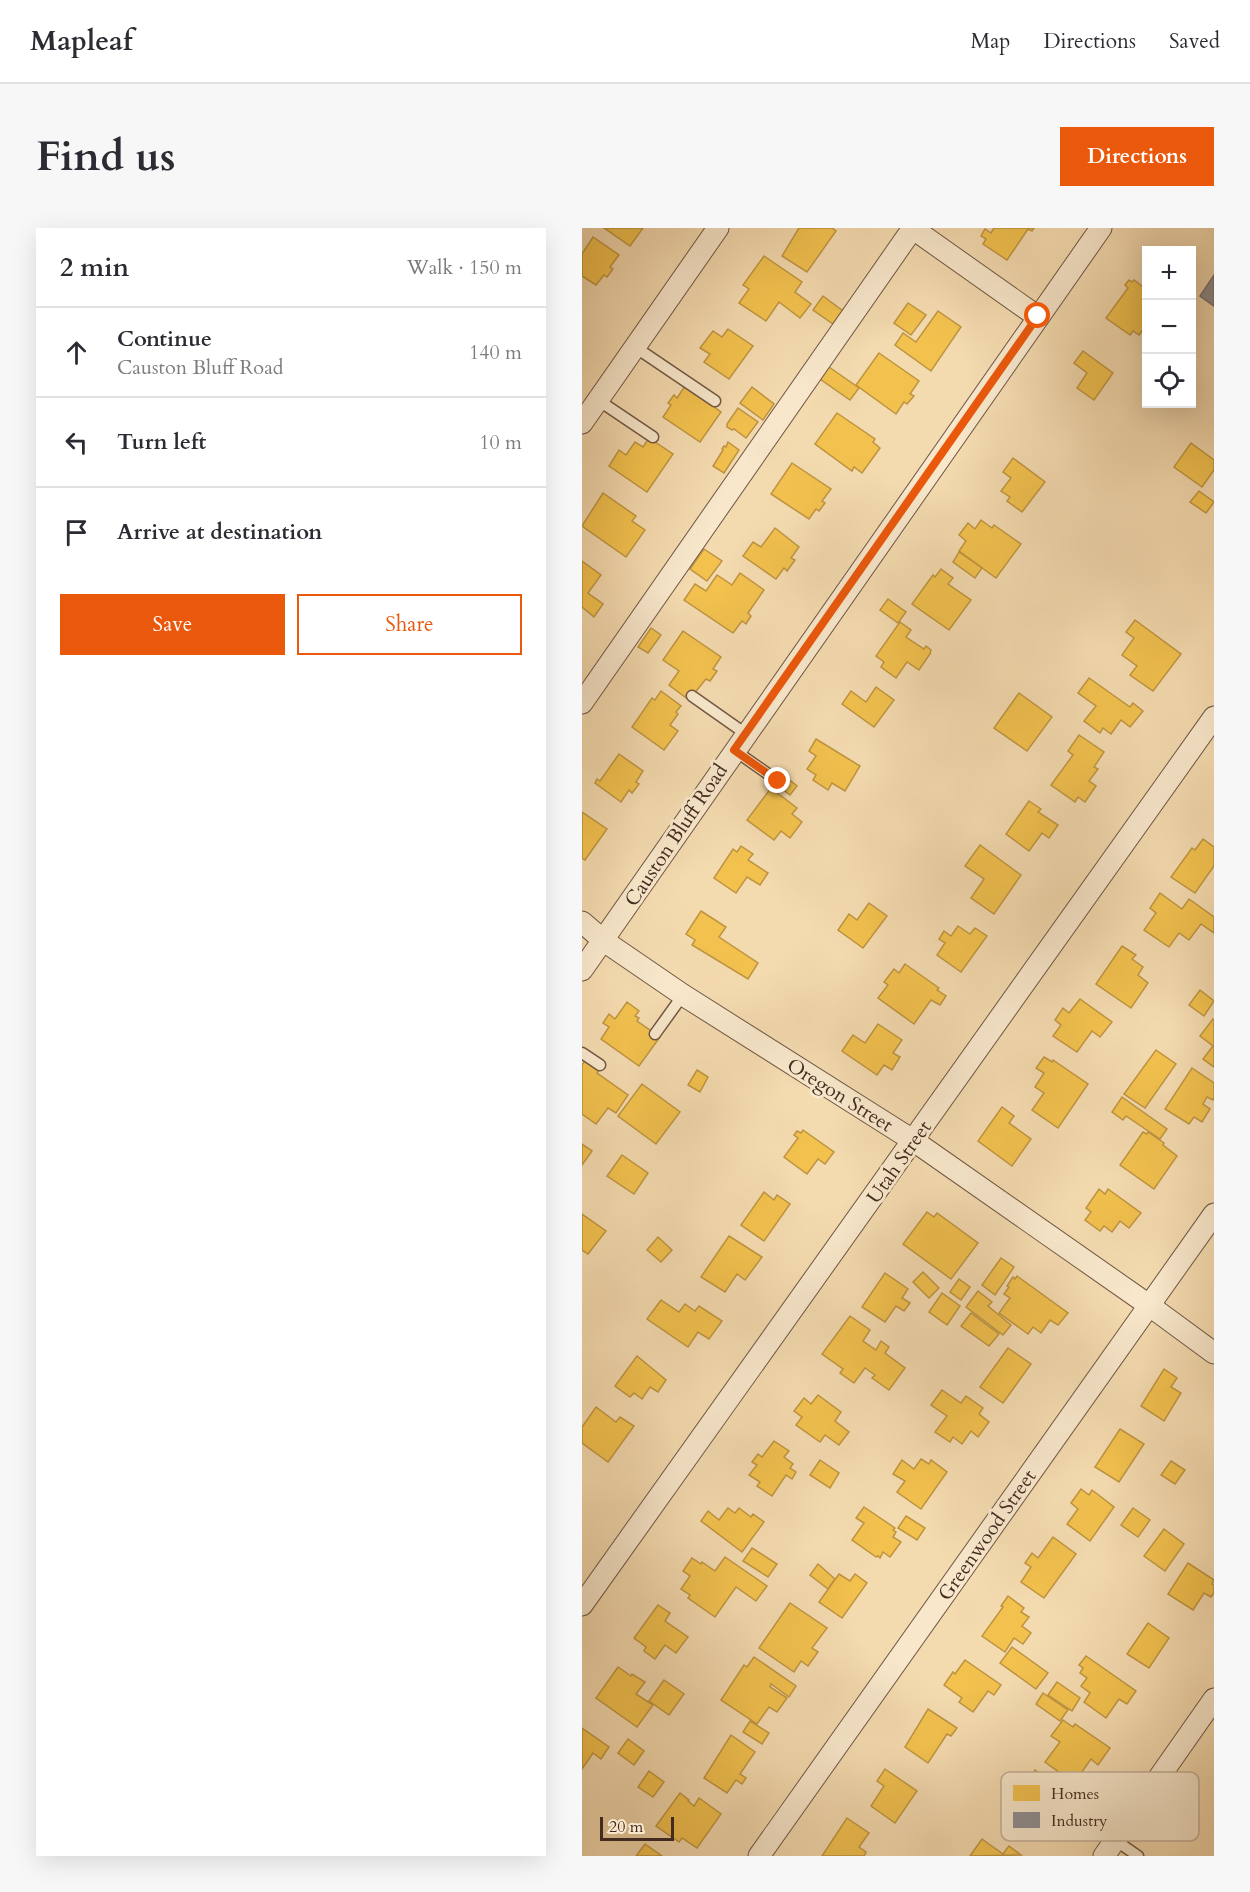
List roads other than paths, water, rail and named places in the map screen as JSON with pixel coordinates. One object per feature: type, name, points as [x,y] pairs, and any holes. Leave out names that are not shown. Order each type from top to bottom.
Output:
[{"type":"street","points":[[582,423],[718,228]]},
{"type":"street","points":[[582,703],[913,228],[1038,316]]},
{"type":"street","name":"Causton Bluff Road","points":[[582,970],[1101,228]]},
{"type":"street","name":"Utah Street","points":[[582,1605],[1214,717]]},
{"type":"street","name":"Oregon Street","points":[[582,922],[683,995],[914,1141],[1214,1353]]},
{"type":"street","name":"Greenwood Street","points":[[759,1856],[1214,1214]]},
{"type":"street","points":[[1163,1772],[1214,1699]]},
{"type":"lane","points":[[635,347],[716,401]]},
{"type":"lane","points":[[598,400],[653,437]]},
{"type":"lane","points":[[692,696],[778,781]]},
{"type":"lane","points":[[655,1034],[683,995]]},
{"type":"lane","points":[[582,1053],[600,1065]]},
{"type":"lane","points":[[1109,1848],[1138,1856]]}]
